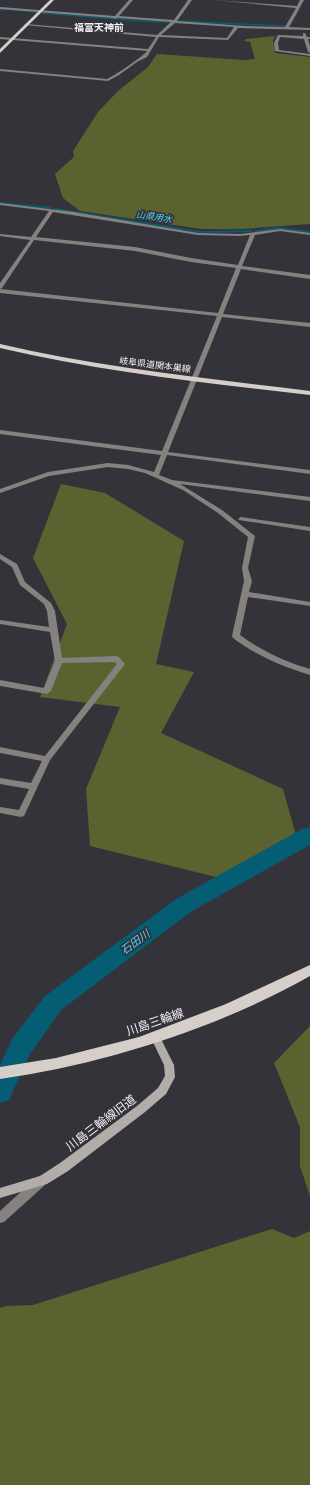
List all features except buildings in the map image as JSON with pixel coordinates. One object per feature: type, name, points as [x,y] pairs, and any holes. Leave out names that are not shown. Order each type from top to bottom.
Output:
[{"type":"main road","points":[[0,52],[52,0]]},
{"type":"main road","name":"岐阜県道関本巣線","points":[[0,346],[60,360],[310,393]]},
{"type":"main road","name":"川島三輪線","points":[[0,1073],[26,1070],[93,1057],[156,1038],[256,998],[310,970]]},
{"type":"street","points":[[115,18],[131,0]]},
{"type":"street","points":[[0,70],[108,80],[119,75],[135,60],[146,56],[158,36],[175,21],[190,0]]},
{"type":"street","points":[[216,0],[298,7]]},
{"type":"street","points":[[287,27],[302,0]]},
{"type":"street","points":[[0,9],[237,26],[310,28]]},
{"type":"street","points":[[26,25],[158,36],[228,39],[237,26]]},
{"type":"street","points":[[302,28],[308,38],[310,51],[277,52],[276,44],[279,36],[308,38]]},
{"type":"street","points":[[0,38],[150,50]]},
{"type":"street","points":[[0,204],[52,210],[198,234],[253,233],[280,230],[310,234]]},
{"type":"street","points":[[0,287],[52,210]]},
{"type":"street","points":[[156,475],[196,379],[253,233]]},
{"type":"street","points":[[0,235],[135,249],[191,260],[310,277]]},
{"type":"street","points":[[0,290],[310,325]]},
{"type":"street","points":[[0,432],[310,472]]},
{"type":"street","points":[[0,491],[48,474],[108,465],[118,465],[171,480],[310,499]]},
{"type":"street","points":[[171,480],[252,536],[245,568],[248,581],[246,594],[236,636],[241,641],[262,652],[310,672]]},
{"type":"street","points":[[241,519],[310,529]]},
{"type":"street","points":[[0,556],[15,566],[22,584],[47,603],[51,611],[59,661],[47,691],[0,683]]},
{"type":"street","points":[[246,594],[310,604]]},
{"type":"street","points":[[0,622],[53,630]]},
{"type":"street","points":[[0,810],[21,814],[47,759],[121,664],[116,659],[59,661]]},
{"type":"street","points":[[0,750],[47,759]]},
{"type":"street","points":[[0,781],[34,787]]},
{"type":"street","name":"川島三輪線旧道","points":[[0,1193],[43,1180],[64,1167],[141,1109],[162,1091],[170,1077],[169,1065],[156,1038]]},
{"type":"street","points":[[0,1218],[43,1180]]},
{"type":"green space","points":[[275,36],[273,41],[275,53],[310,57],[310,224],[242,229],[201,229],[80,211],[63,198],[55,174],[74,157],[73,151],[98,112],[118,91],[148,67],[157,54],[244,60],[255,59],[250,42],[244,41],[246,39]]},
{"type":"green space","points":[[61,484],[105,493],[184,541],[156,664],[194,672],[161,733],[283,789],[297,839],[216,877],[90,846],[86,789],[120,707],[40,697],[67,624],[33,558]]},
{"type":"green space","points":[[310,1026],[310,1196],[300,1166],[300,1127],[274,1063]]},
{"type":"green space","points":[[272,1229],[294,1238],[310,1231],[310,1485],[0,1485],[0,1308],[6,1306],[33,1305]]},
{"type":"waterway","name":"山県用水","points":[[0,11],[3,9],[39,12]]},
{"type":"waterway","name":"山県用水","points":[[290,25],[298,11]]},
{"type":"waterway","name":"山県用水","points":[[43,13],[139,21],[171,22]]},
{"type":"waterway","name":"山県用水","points":[[179,21],[285,26]]},
{"type":"waterway","name":"山県用水","points":[[0,203],[50,208]]},
{"type":"waterway","name":"山県用水","points":[[55,209],[199,232],[251,231]]},
{"type":"waterway","name":"山県用水","points":[[256,231],[279,228],[310,232]]},
{"type":"waterway","name":"石田川","points":[[0,1092],[21,1047],[53,1003],[184,905],[310,835]]},
{"type":"district","name":"福富天神前","points":[[99,27]]}]
